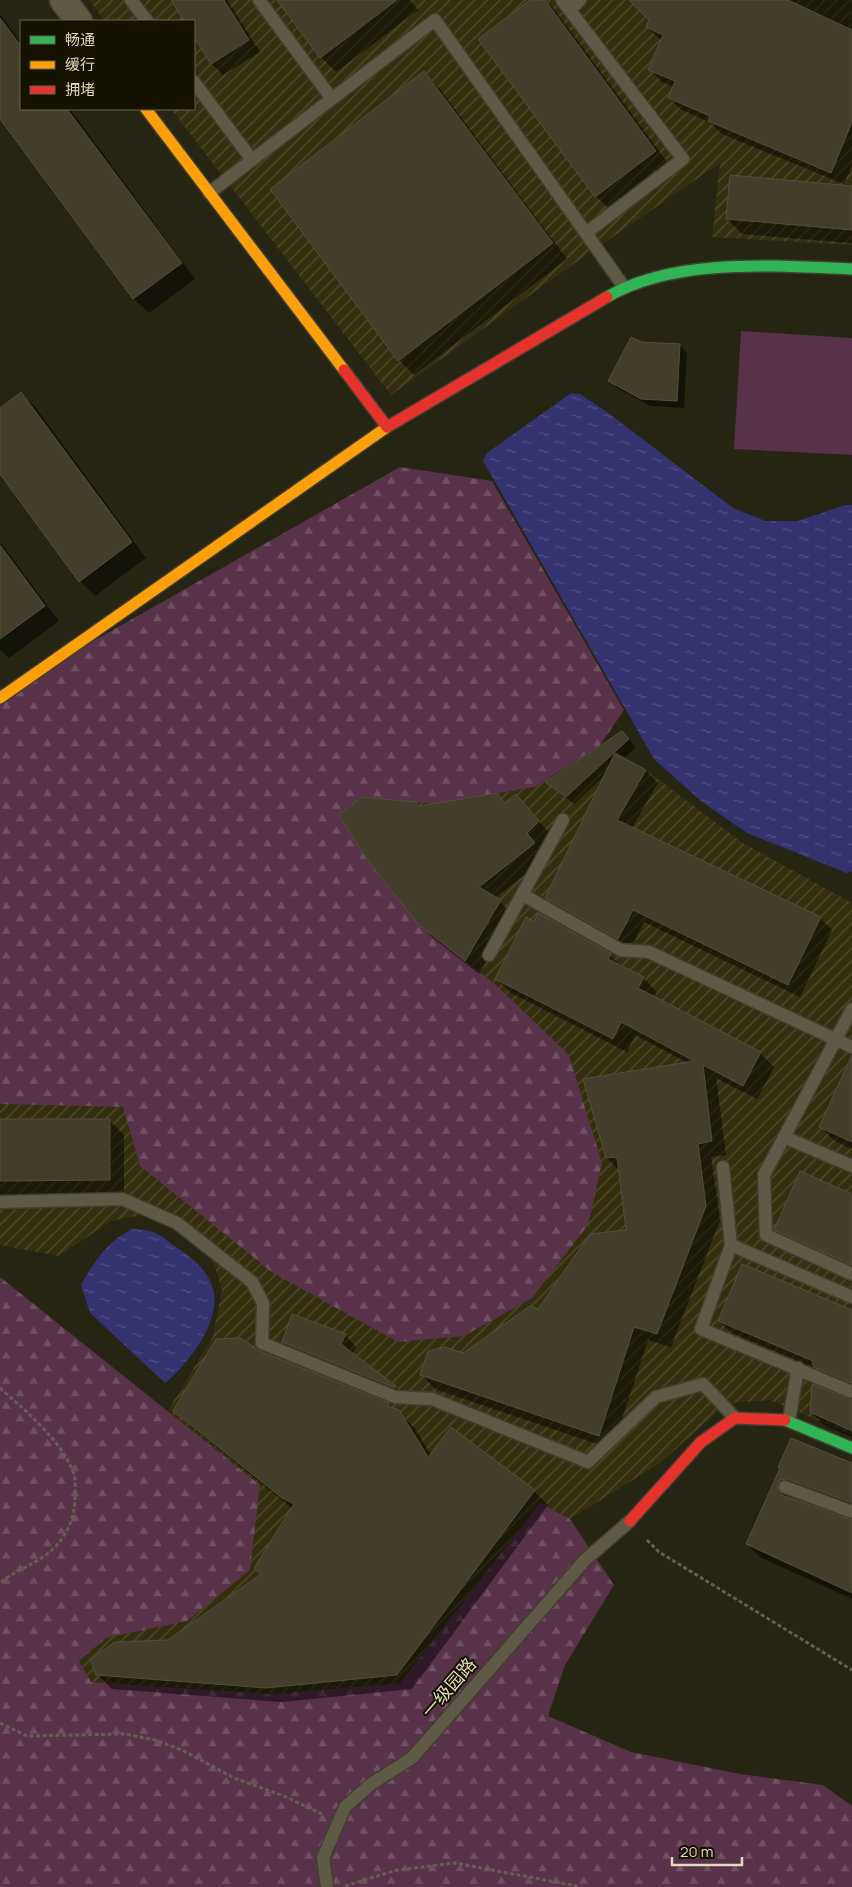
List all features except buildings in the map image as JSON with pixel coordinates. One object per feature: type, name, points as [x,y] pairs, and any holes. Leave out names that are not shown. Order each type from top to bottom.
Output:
[{"type":"street","points":[[63,0],[78,20]]},
{"type":"street","points":[[147,110],[387,427]]},
{"type":"street","points":[[0,698],[387,427],[624,287],[679,273],[746,265],[852,269]]},
{"type":"street","points":[[630,1521],[701,1442],[735,1418],[789,1420],[852,1448]]},
{"type":"lane","points":[[131,0],[147,20]]},
{"type":"lane","points":[[259,0],[332,99]]},
{"type":"lane","points":[[580,0],[566,5],[683,159],[586,233]]},
{"type":"lane","points":[[209,193],[435,20],[624,287]]},
{"type":"lane","points":[[195,83],[252,160]]},
{"type":"lane","points":[[489,955],[524,895],[563,820]]},
{"type":"lane","points":[[524,895],[622,950],[649,952],[852,1047]]},
{"type":"lane","points":[[852,1008],[764,1175],[766,1235],[852,1274]]},
{"type":"lane","points":[[784,1137],[852,1166]]},
{"type":"lane","points":[[723,1168],[730,1245],[701,1329],[852,1392]]},
{"type":"lane","points":[[0,1202],[122,1199],[177,1223],[252,1282],[264,1303],[262,1343],[395,1397],[432,1399],[588,1462],[656,1397],[703,1384],[735,1418]]},
{"type":"lane","points":[[730,1245],[852,1297]]},
{"type":"lane","points":[[789,1420],[798,1368]]},
{"type":"lane","points":[[784,1487],[852,1512]]},
{"type":"lane","name":"一级园路","points":[[327,1887],[323,1858],[345,1807],[371,1784],[412,1758],[585,1560],[630,1521]]},
{"type":"path","points":[[0,1388],[26,1411],[65,1455],[74,1476],[75,1497],[74,1514],[69,1528],[57,1545],[45,1557],[0,1583]]},
{"type":"path","points":[[630,1521],[659,1552],[852,1670]]},
{"type":"path","points":[[0,1722],[27,1736],[125,1734],[154,1740],[182,1750],[234,1778],[284,1796],[338,1820]]},
{"type":"path","points":[[341,1887],[397,1870],[455,1863],[582,1887]]},
{"type":"shaded area","points":[[89,0],[852,0],[852,245],[712,237],[720,163],[572,265],[391,395],[172,110],[195,110],[195,20],[104,20]]},
{"type":"shaded area","points":[[600,745],[646,770],[743,843],[852,903],[852,1435],[770,1400],[727,1403],[659,1464],[570,1519],[540,1503],[400,1683],[271,1694],[91,1682],[79,1661],[106,1637],[187,1621],[260,1485],[168,1411],[213,1336],[222,1290],[212,1258],[174,1228],[142,1215],[111,1221],[59,1256],[0,1245],[0,1104],[124,1107],[140,1166],[602,1163],[591,1130],[495,984],[418,924],[366,858],[339,815],[362,797],[434,804],[535,787]]},
{"type":"green space","points":[[741,331],[852,338],[852,455],[734,449]]},
{"type":"green space","points":[[400,467],[492,481],[624,710],[600,745],[535,787],[434,804],[362,797],[339,815],[366,858],[418,924],[495,984],[569,1055],[602,1163],[588,1225],[532,1298],[464,1336],[398,1342],[273,1273],[140,1166],[123,1107],[0,1104],[0,694]]},
{"type":"green space","points":[[0,1277],[260,1485],[250,1570],[187,1621],[106,1638],[79,1661],[91,1682],[271,1694],[400,1683],[540,1503],[570,1519],[614,1585],[565,1665],[548,1716],[631,1752],[740,1774],[823,1785],[852,1806],[852,1887],[0,1887]]},
{"type":"water","points":[[571,393],[580,394],[607,412],[733,508],[765,521],[798,521],[845,505],[852,505],[852,871],[847,873],[747,833],[701,801],[654,759],[483,461],[487,453]]},
{"type":"water","points":[[132,1229],[158,1234],[185,1253],[204,1271],[213,1289],[213,1315],[208,1328],[193,1353],[165,1383],[90,1313],[81,1285],[102,1252],[115,1240]]},
{"type":"traffic: fast","points":[[607,297],[634,284],[663,275],[694,270],[759,266],[852,269]]},
{"type":"traffic: fast","points":[[785,1420],[852,1448]]},
{"type":"traffic: slow","points":[[147,110],[344,370]]},
{"type":"traffic: slow","points":[[0,698],[387,427]]},
{"type":"traffic: jam","points":[[344,370],[387,427],[607,297]]},
{"type":"traffic: jam","points":[[630,1521],[701,1442],[735,1418],[785,1420]]}]
